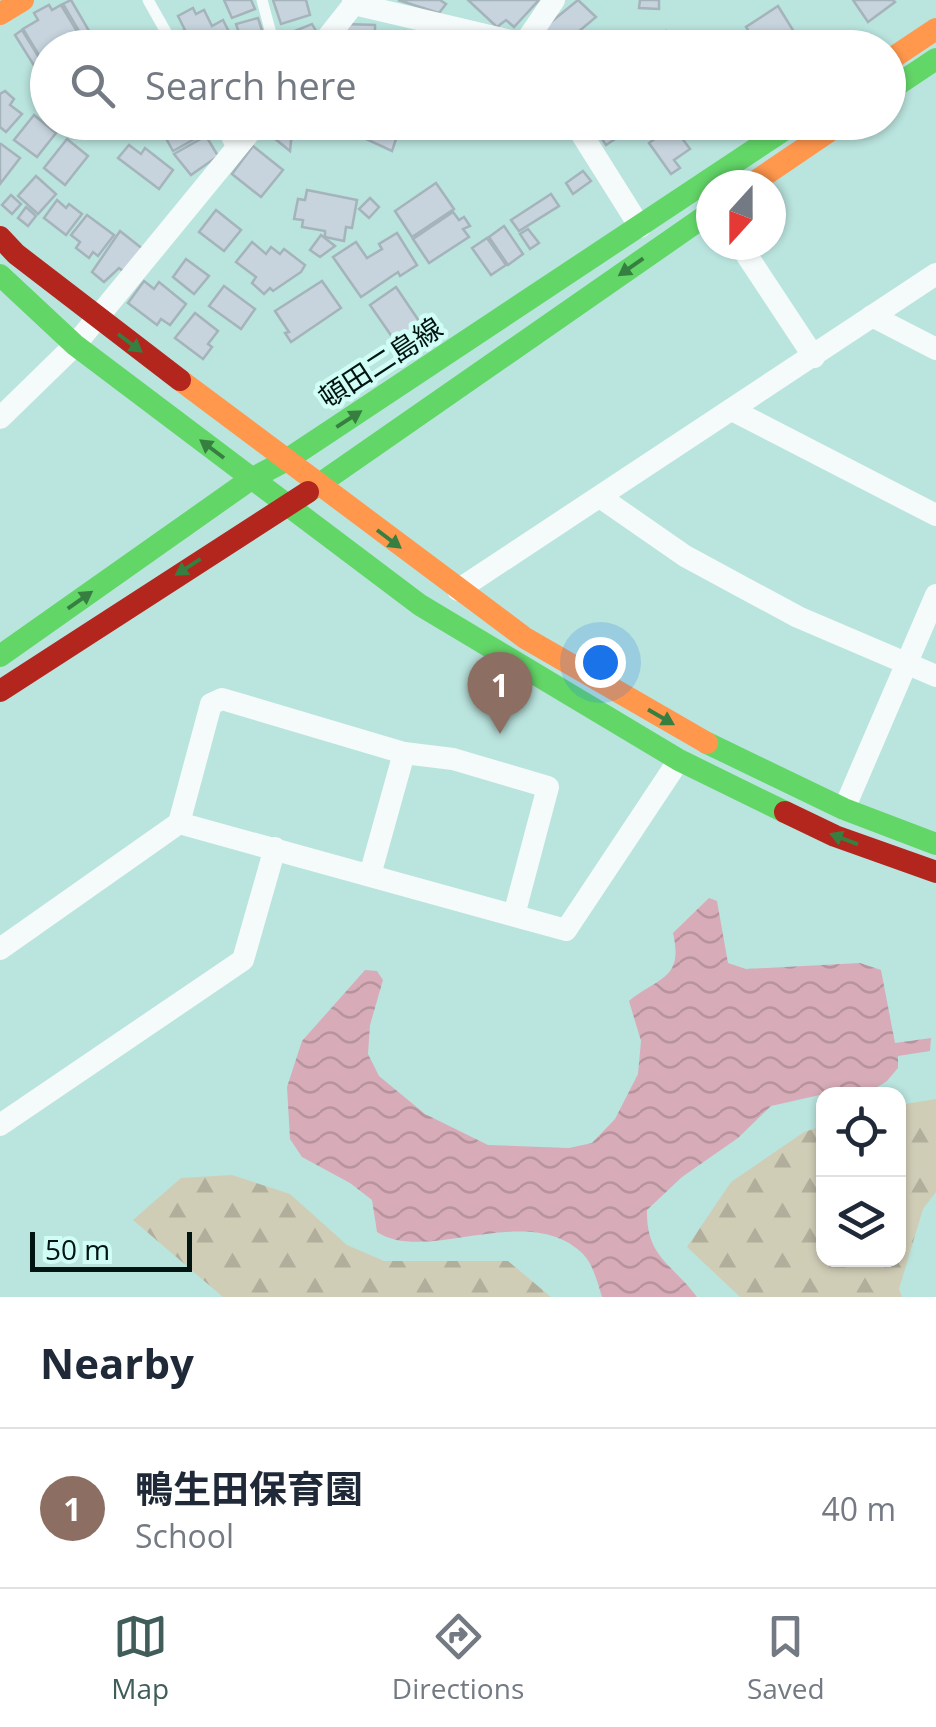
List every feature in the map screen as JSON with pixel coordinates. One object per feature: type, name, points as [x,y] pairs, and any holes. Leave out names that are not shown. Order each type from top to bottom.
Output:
[{"type":"street","points":[[0,14],[23,0]]},
{"type":"street","points":[[534,30],[554,0]]},
{"type":"street","points":[[332,30],[353,2],[462,30]]},
{"type":"street","points":[[906,49],[936,29]]},
{"type":"street","points":[[906,80],[936,59]]},
{"type":"street","points":[[0,418],[75,345],[243,140]]},
{"type":"street","points":[[585,140],[640,227]]},
{"type":"street","name":"頓田二島線","points":[[0,656],[250,479],[285,461],[769,140]]},
{"type":"street","points":[[772,170],[816,140]]},
{"type":"street","points":[[0,691],[318,486],[696,222]]},
{"type":"street","points":[[0,238],[285,461],[525,638],[695,737],[844,809],[936,844]]},
{"type":"street","points":[[750,260],[814,357]]},
{"type":"street","points":[[458,590],[936,274]]},
{"type":"street","points":[[0,276],[75,345],[420,605],[680,760],[835,836],[936,872]]},
{"type":"street","points":[[872,316],[936,348]]},
{"type":"street","points":[[732,410],[936,515]]},
{"type":"street","points":[[600,497],[685,556],[798,617],[936,676]]},
{"type":"street","points":[[844,809],[936,595]]},
{"type":"street","points":[[0,949],[180,823],[211,704],[222,699],[404,753],[453,758],[548,787],[514,915]]},
{"type":"street","points":[[370,875],[404,753]]},
{"type":"street","points":[[180,823],[566,930],[680,760]]},
{"type":"street","points":[[0,1125],[242,960],[275,848]]},
{"type":"lane","points":[[148,0],[165,30]]},
{"type":"lane","points":[[262,0],[270,30]]},
{"type":"lane","points":[[228,140],[234,151]]},
{"type":"green space","points":[[936,1099],[936,1192],[923,1209],[906,1266],[906,1177],[906,1104]]},
{"type":"green space","points":[[816,1128],[816,1267],[906,1267],[899,1289],[902,1297],[740,1297],[687,1247],[731,1182],[804,1132]]},
{"type":"green space","points":[[232,1175],[290,1194],[347,1245],[384,1261],[508,1261],[551,1297],[223,1297],[133,1220],[181,1178]]},
{"type":"water","points":[[709,898],[717,901],[728,963],[746,969],[860,963],[881,970],[895,1043],[931,1038],[930,1051],[898,1056],[898,1068],[877,1087],[816,1087],[816,1096],[771,1106],[738,1138],[682,1177],[647,1210],[656,1250],[697,1297],[602,1297],[583,1254],[560,1239],[535,1232],[423,1242],[398,1240],[377,1232],[372,1200],[302,1157],[290,1139],[287,1087],[302,1041],[365,970],[377,971],[383,980],[370,1025],[368,1054],[379,1076],[425,1114],[488,1145],[569,1148],[592,1143],[615,1119],[638,1074],[641,1041],[629,1001],[672,969],[673,933]]},
{"type":"building","points":[[71,0],[88,30],[78,30],[63,4]]},
{"type":"building","points":[[224,0],[251,0],[255,9],[232,18]]},
{"type":"building","points":[[273,0],[306,0],[310,15],[281,24]]},
{"type":"building","points":[[398,0],[440,0],[446,4],[439,13]]},
{"type":"building","points":[[468,0],[539,0],[514,27],[506,20],[497,27]]},
{"type":"building","points":[[578,0],[596,17],[580,30],[541,30]]},
{"type":"building","points":[[640,0],[659,0],[659,9],[639,8]]},
{"type":"building","points":[[853,0],[893,0],[895,2],[868,22]]},
{"type":"building","points":[[49,5],[52,10],[61,5],[76,30],[30,30],[30,40],[23,29],[38,20],[34,13]]},
{"type":"building","points":[[778,6],[793,30],[748,30],[746,27]]},
{"type":"building","points":[[193,8],[196,14],[204,10],[212,26],[223,20],[228,30],[185,30],[178,16]]},
{"type":"building","points":[[258,18],[262,30],[238,30],[236,24]]},
{"type":"building","points":[[344,24],[375,25],[375,30],[344,30]]},
{"type":"building","points":[[22,30],[30,43],[30,59],[15,35]]},
{"type":"building","points":[[5,91],[14,99],[10,105],[22,114],[6,132],[0,127],[0,94]]},
{"type":"building","points":[[30,120],[30,140],[50,140],[37,157],[14,140]]},
{"type":"building","points":[[66,140],[88,156],[65,185],[44,168]]},
{"type":"building","points":[[167,140],[192,140],[173,151]]},
{"type":"building","points":[[199,140],[208,140],[218,156],[191,175],[174,154]]},
{"type":"building","points":[[276,140],[291,140],[290,151]]},
{"type":"building","points":[[368,140],[396,140],[392,151]]},
{"type":"building","points":[[683,140],[690,149],[674,160],[680,168],[671,174],[649,143]]},
{"type":"building","points":[[0,145],[20,158],[0,184]]},
{"type":"building","points":[[129,145],[141,154],[145,148],[173,170],[159,189],[118,158]]},
{"type":"building","points":[[253,146],[283,170],[261,197],[232,174]]},
{"type":"building","points":[[583,171],[591,181],[573,194],[566,183]]},
{"type":"building","points":[[36,176],[56,194],[38,214],[18,196]]},
{"type":"building","points":[[436,183],[454,209],[412,237],[395,211]]},
{"type":"building","points":[[307,190],[357,200],[352,228],[346,227],[344,241],[325,237],[325,231],[302,227],[303,220],[294,219],[298,199],[305,200]]},
{"type":"building","points":[[551,194],[559,206],[519,231],[511,220]]},
{"type":"building","points":[[11,195],[21,204],[12,214],[2,205]]},
{"type":"building","points":[[370,198],[379,207],[369,218],[359,209]]},
{"type":"building","points":[[57,200],[82,214],[66,235],[44,218]]},
{"type":"building","points":[[26,207],[36,216],[28,226],[18,218]]},
{"type":"building","points":[[216,210],[241,230],[224,251],[199,232]]},
{"type":"building","points":[[453,212],[459,220],[464,217],[470,226],[463,229],[469,237],[429,263],[413,239]]},
{"type":"building","points":[[87,215],[114,235],[98,256],[93,252],[89,258],[76,248],[80,242],[71,235]]},
{"type":"building","points":[[504,226],[523,254],[508,265],[489,237]]},
{"type":"building","points":[[528,229],[539,243],[530,249],[520,234]]},
{"type":"building","points":[[120,231],[144,250],[126,273],[119,268],[104,282],[92,272]]},
{"type":"building","points":[[397,233],[417,265],[400,276],[398,272],[361,297],[333,257],[356,242],[367,258],[382,249],[379,244]]},
{"type":"building","points":[[321,235],[335,246],[320,257],[310,250]]},
{"type":"building","points":[[487,238],[506,265],[491,275],[472,248]]},
{"type":"building","points":[[252,242],[266,254],[271,247],[280,254],[284,249],[305,265],[301,272],[264,294],[252,283],[256,277],[236,262]]},
{"type":"building","points":[[186,259],[209,276],[194,294],[173,277]]},
{"type":"building","points":[[144,281],[154,289],[159,282],[186,304],[170,325],[161,319],[157,325],[128,303]]},
{"type":"building","points":[[322,281],[341,308],[291,342],[275,311]]},
{"type":"building","points":[[224,286],[255,309],[241,329],[209,306]]},
{"type":"building","points":[[396,287],[421,324],[395,341],[370,305]]},
{"type":"building","points":[[195,313],[218,331],[203,359],[175,338]]},
{"type":"traffic: fast","points":[[906,79],[936,59]]},
{"type":"traffic: fast","points":[[0,656],[251,479],[285,461],[769,140]]},
{"type":"traffic: fast","points":[[308,492],[696,222]]},
{"type":"traffic: fast","points":[[0,275],[75,345],[420,605],[679,760],[785,812]]},
{"type":"traffic: fast","points":[[707,743],[844,809],[936,844]]},
{"type":"traffic: slow","points":[[0,14],[23,0]]},
{"type":"traffic: slow","points":[[906,49],[936,29]]},
{"type":"traffic: slow","points":[[772,170],[816,140]]},
{"type":"traffic: slow","points":[[180,380],[525,638],[707,743]]},
{"type":"traffic: jam","points":[[0,237],[16,254],[180,380]]},
{"type":"traffic: jam","points":[[0,691],[308,492]]},
{"type":"traffic: jam","points":[[785,812],[835,836],[936,872]]},
{"type":"place","name":"鴨生田保育園","points":[[500,734]]}]
